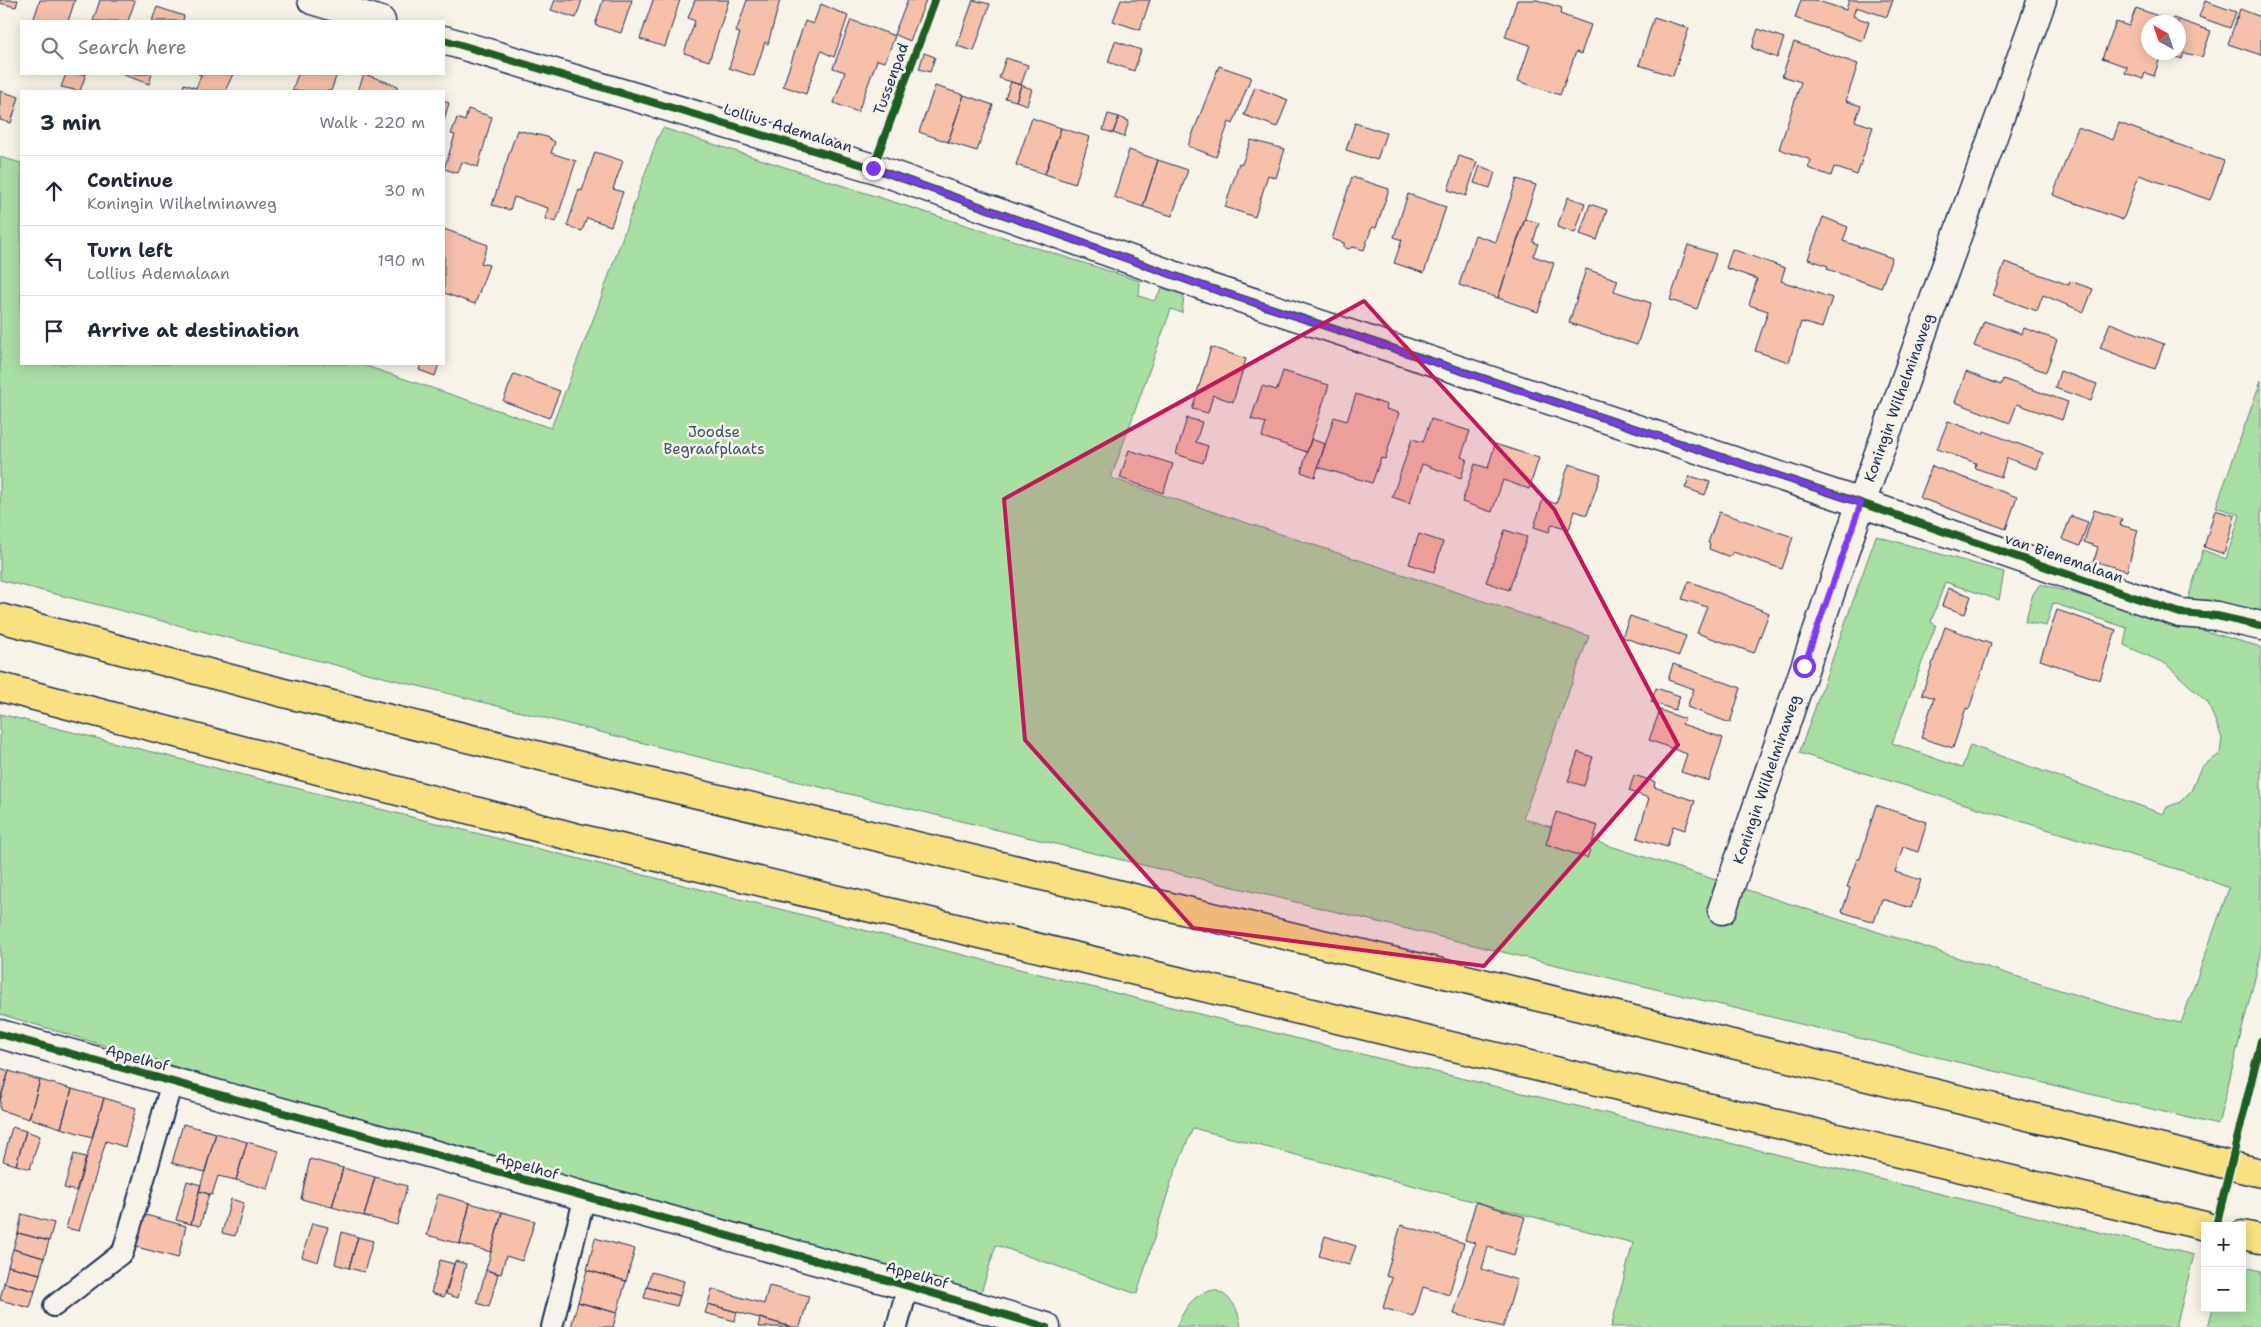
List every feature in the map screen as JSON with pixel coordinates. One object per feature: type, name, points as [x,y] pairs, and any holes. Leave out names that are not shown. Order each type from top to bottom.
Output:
[{"type":"highway","points":[[0,618],[284,693],[601,771],[1086,886],[2261,1173]]},
{"type":"highway","points":[[0,687],[578,838],[2201,1225]]},
{"type":"highway","points":[[2246,1236],[2261,1239]]},
{"type":"street","points":[[312,0],[377,20]]},
{"type":"street","name":"Koningin Wilhelminaweg","points":[[1722,910],[1861,503],[2042,0]]},
{"type":"street","name":"Lollius Ademalaan","points":[[445,40],[873,168],[1198,284],[1861,503]]},
{"type":"street","name":"van Bienemalaan","points":[[1861,503],[2180,613],[2217,616],[2261,626]]},
{"type":"street","name":"Appelhof","points":[[0,1034],[908,1286],[1046,1327]]},
{"type":"lane","points":[[54,1306],[123,1252],[172,1082]]},
{"type":"lane","points":[[552,1327],[585,1196]]},
{"type":"lane","points":[[897,1327],[908,1286]]},
{"type":"highlighted area","points":[[1364,301],[1554,509],[1678,745],[1484,966],[1193,928],[1025,740],[1004,499]]},
{"type":"green space","name":"Joodse Begraafplaats","points":[[663,128],[1140,281],[1139,296],[1154,301],[1162,288],[1184,295],[1182,313],[1171,309],[1111,478],[1589,636],[1523,818],[2015,976],[2131,1012],[2181,1023],[2229,888],[2196,875],[1799,753],[1876,536],[2004,572],[1999,600],[1945,582],[1931,622],[1936,625],[1892,743],[1962,768],[1970,745],[2163,814],[2167,807],[2180,802],[2191,791],[2201,767],[2220,754],[2222,738],[2208,703],[2166,664],[2124,645],[2127,628],[2053,603],[2046,626],[2025,622],[2033,594],[2040,584],[2261,647],[2261,954],[2218,1125],[758,772],[0,580],[0,157],[20,163],[20,365],[363,365],[551,428],[596,312],[658,137]]},
{"type":"green space","points":[[2261,380],[2261,616],[2187,602],[2203,550],[2226,559],[2240,515],[2216,507]]},
{"type":"green space","points":[[0,714],[1307,1041],[2194,1255],[2176,1327],[1611,1327],[1633,1243],[1193,1128],[1172,1179],[1137,1294],[996,1245],[980,1296],[735,1227],[122,1051],[0,1014]]},
{"type":"green space","points":[[2246,1267],[2261,1271],[2261,1327],[2208,1327],[2212,1312],[2246,1312]]},
{"type":"green space","points":[[1214,1290],[1230,1299],[1238,1314],[1241,1327],[1176,1327],[1190,1303],[1200,1295]]},
{"type":"building","points":[[0,0],[18,0],[16,7],[0,3]]},
{"type":"building","points":[[40,0],[75,0],[68,20],[33,20]]},
{"type":"building","points":[[100,0],[135,1],[128,20],[93,20]]},
{"type":"building","points":[[555,0],[582,0],[576,18],[551,10]]},
{"type":"building","points":[[603,0],[632,0],[621,33],[595,25]]},
{"type":"building","points":[[653,0],[680,0],[665,47],[640,39]]},
{"type":"building","points":[[695,0],[729,0],[709,61],[684,53],[695,21],[688,18]]},
{"type":"building","points":[[747,0],[780,0],[768,44],[765,42],[754,76],[729,68],[740,33],[736,32]]},
{"type":"building","points":[[908,0],[926,0],[910,41],[894,34]]},
{"type":"building","points":[[973,0],[990,4],[974,51],[957,46]]},
{"type":"building","points":[[1121,0],[1150,0],[1140,30],[1113,21]]},
{"type":"building","points":[[1517,0],[1537,0],[1562,8],[1560,14],[1591,25],[1581,54],[1576,52],[1560,95],[1518,81],[1530,45],[1505,37]]},
{"type":"building","points":[[1801,0],[1815,0],[1846,10],[1849,0],[1893,0],[1887,17],[1856,7],[1853,16],[1869,22],[1863,41],[1795,18]]},
{"type":"building","points":[[2205,1],[2236,12],[2230,28],[2199,17]]},
{"type":"building","points":[[821,4],[848,16],[834,57],[821,51],[806,94],[783,86],[805,21],[813,24]]},
{"type":"building","points":[[157,7],[184,16],[183,20],[152,20]]},
{"type":"building","points":[[2136,8],[2155,15],[2141,15],[2141,60],[2159,60],[2154,76],[2145,73],[2143,79],[2125,73],[2127,67],[2102,58],[2116,22],[2129,26]]},
{"type":"building","points":[[2240,9],[2261,17],[2261,55],[2228,44]]},
{"type":"building","points":[[1654,17],[1689,28],[1673,76],[1639,65]]},
{"type":"building","points":[[851,20],[895,36],[885,62],[877,60],[858,112],[834,103],[845,72],[833,68]]},
{"type":"building","points":[[2186,22],[2211,31],[2202,57],[2186,53]]},
{"type":"building","points":[[1758,29],[1784,38],[1777,58],[1752,48]]},
{"type":"building","points":[[1115,41],[1141,50],[1134,71],[1108,62]]},
{"type":"building","points":[[1794,42],[1858,64],[1846,101],[1861,106],[1855,121],[1873,127],[1857,175],[1834,167],[1831,176],[1808,168],[1811,160],[1779,149],[1801,82],[1782,76]]},
{"type":"building","points":[[924,53],[935,57],[930,72],[919,69]]},
{"type":"building","points":[[1006,58],[1028,65],[1021,85],[999,78]]},
{"type":"building","points":[[1219,66],[1251,77],[1233,124],[1229,122],[1216,157],[1188,146]]},
{"type":"building","points":[[66,75],[86,75],[80,90],[61,87]]},
{"type":"building","points":[[124,75],[152,75],[149,84]]},
{"type":"building","points":[[201,75],[233,75],[225,90],[182,90],[184,84],[196,88]]},
{"type":"building","points":[[298,75],[337,75],[331,90],[292,90]]},
{"type":"building","points":[[364,75],[398,86],[396,90],[358,90]]},
{"type":"building","points":[[1011,82],[1021,85],[1016,101],[1005,98]]},
{"type":"building","points":[[1021,85],[1032,89],[1027,105],[1016,101]]},
{"type":"building","points":[[935,86],[964,95],[948,142],[919,132]]},
{"type":"building","points":[[1255,87],[1288,100],[1277,127],[1244,115]]},
{"type":"building","points":[[0,91],[19,97],[11,123],[0,120]]},
{"type":"building","points":[[964,95],[993,105],[977,151],[948,142]]},
{"type":"building","points":[[445,101],[449,103],[445,117]]},
{"type":"building","points":[[468,109],[492,117],[478,167],[462,162],[458,173],[445,169],[445,166],[455,135],[451,134],[457,118],[465,121]]},
{"type":"building","points":[[1108,114],[1119,117],[1113,133],[1103,130]]},
{"type":"building","points":[[1119,117],[1129,121],[1124,137],[1113,133]]},
{"type":"building","points":[[1032,118],[1061,128],[1045,174],[1016,165]]},
{"type":"building","points":[[1355,123],[1386,133],[1377,160],[1346,150]]},
{"type":"building","points":[[2119,123],[2224,161],[2210,200],[2139,175],[2123,220],[2053,195],[2078,127],[2113,140]]},
{"type":"building","points":[[1061,128],[1090,137],[1075,184],[1045,174]]},
{"type":"building","points":[[517,130],[547,137],[555,142],[551,153],[576,161],[556,222],[545,219],[548,208],[514,197],[510,210],[492,205]]},
{"type":"building","points":[[1251,140],[1285,149],[1276,178],[1268,175],[1255,217],[1225,207],[1239,163],[1242,164]]},
{"type":"building","points":[[1129,150],[1158,160],[1143,207],[1114,197]]},
{"type":"building","points":[[595,152],[623,161],[613,189],[623,192],[611,226],[587,218],[582,231],[567,226],[579,189],[582,191]]},
{"type":"building","points":[[1459,156],[1477,162],[1466,196],[1448,190]]},
{"type":"building","points":[[1158,160],[1188,170],[1172,216],[1143,207]]},
{"type":"building","points":[[1480,166],[1495,172],[1490,188],[1474,183]]},
{"type":"building","points":[[1352,177],[1389,189],[1376,228],[1372,227],[1364,250],[1353,247],[1348,249],[1344,247],[1344,243],[1332,239]]},
{"type":"building","points":[[1517,179],[1536,185],[1498,298],[1459,285],[1475,235],[1496,242]]},
{"type":"building","points":[[1408,194],[1446,207],[1424,273],[1394,263],[1402,240],[1394,237]]},
{"type":"building","points":[[1568,197],[1585,203],[1575,233],[1557,227]]},
{"type":"building","points":[[1590,204],[1607,210],[1597,240],[1580,234]]},
{"type":"building","points":[[1823,217],[1848,227],[1843,241],[1892,258],[1881,288],[1827,269],[1828,266],[1808,259]]},
{"type":"building","points":[[1525,219],[1539,223],[1533,242],[1538,244],[1533,256],[1554,263],[1538,312],[1498,298]]},
{"type":"building","points":[[445,229],[488,245],[481,263],[489,265],[475,304],[445,293]]},
{"type":"building","points":[[1688,245],[1716,254],[1697,309],[1670,300]]},
{"type":"building","points":[[1732,249],[1785,268],[1781,281],[1832,298],[1822,328],[1801,322],[1789,362],[1755,351],[1768,311],[1749,305],[1757,279],[1726,268]]},
{"type":"building","points":[[2005,262],[2069,285],[2070,281],[2093,289],[2084,312],[2043,295],[2037,311],[1993,295]]},
{"type":"building","points":[[1586,269],[1618,280],[1614,291],[1651,303],[1637,345],[1569,323]]},
{"type":"building","points":[[1984,321],[2022,334],[2024,328],[2057,340],[2046,372],[1974,346]]},
{"type":"building","points":[[2110,323],[2164,344],[2155,369],[2100,348]]},
{"type":"building","points":[[1211,347],[1246,359],[1233,402],[1213,395],[1208,413],[1192,409]]},
{"type":"building","points":[[421,365],[439,365],[435,376],[419,370]]},
{"type":"building","points":[[1283,371],[1329,385],[1307,452],[1262,437],[1266,423],[1251,419],[1262,386],[1277,390]]},
{"type":"building","points":[[2060,371],[2097,384],[2091,401],[2055,388]]},
{"type":"building","points":[[1966,372],[2001,385],[2003,379],[2068,402],[2062,420],[2017,404],[2010,423],[1955,402]]},
{"type":"building","points":[[514,374],[560,391],[549,418],[503,401]]},
{"type":"building","points":[[1356,394],[1387,405],[1386,409],[1399,413],[1385,459],[1381,458],[1372,483],[1318,467],[1334,417],[1347,421]]},
{"type":"building","points":[[1187,418],[1202,422],[1196,442],[1208,446],[1203,463],[1176,454]]},
{"type":"building","points":[[1431,419],[1470,431],[1461,457],[1467,459],[1461,478],[1422,464],[1410,503],[1392,497],[1412,439],[1423,442]]},
{"type":"building","points":[[1948,421],[1983,434],[1984,431],[2043,453],[2037,469],[2007,458],[2001,477],[1975,468],[1976,463],[1937,449]]},
{"type":"building","points":[[1311,439],[1325,444],[1315,477],[1301,472]]},
{"type":"building","points":[[1495,444],[1539,458],[1529,489],[1503,480],[1492,512],[1462,502],[1475,464],[1488,468]]},
{"type":"building","points":[[1129,450],[1173,464],[1163,493],[1120,478]]},
{"type":"building","points":[[1569,464],[1601,474],[1587,515],[1575,511],[1569,529],[1552,524],[1549,532],[1534,527],[1543,499],[1556,504]]},
{"type":"building","points":[[1932,466],[2017,497],[2006,529],[1920,498]]},
{"type":"building","points":[[1690,476],[1710,482],[1705,495],[1685,488]]},
{"type":"building","points":[[2094,510],[2122,519],[2120,525],[2138,530],[2127,571],[2094,561],[2098,547],[2084,542]]},
{"type":"building","points":[[2215,510],[2235,516],[2224,554],[2204,547]]},
{"type":"building","points":[[1719,512],[1793,537],[1782,569],[1733,552],[1730,557],[1709,549],[1710,544],[1708,543]]},
{"type":"building","points":[[2071,516],[2088,522],[2080,546],[2062,539]]},
{"type":"building","points":[[1505,530],[1527,537],[1509,590],[1486,582]]},
{"type":"building","points":[[1419,534],[1443,542],[1434,572],[1409,564]]},
{"type":"building","points":[[1689,581],[1769,613],[1754,653],[1697,633],[1707,607],[1682,599]]},
{"type":"building","points":[[1948,588],[1971,596],[1965,614],[1942,606]]},
{"type":"building","points":[[2057,610],[2116,630],[2100,680],[2040,660]]},
{"type":"building","points":[[1630,616],[1686,636],[1679,656],[1622,637]]},
{"type":"building","points":[[1945,627],[1991,644],[1969,709],[1966,708],[1953,748],[1921,738],[1934,698],[1922,694]]},
{"type":"building","points":[[1673,664],[1741,688],[1730,723],[1687,707],[1694,689],[1668,680]]},
{"type":"building","points":[[1656,688],[1680,696],[1675,710],[1651,702]]},
{"type":"building","points":[[1660,710],[1685,719],[1682,724],[1723,738],[1709,781],[1681,772],[1687,754],[1649,740]]},
{"type":"building","points":[[1578,752],[1593,757],[1584,786],[1568,781]]},
{"type":"building","points":[[1634,775],[1655,782],[1654,787],[1695,801],[1685,830],[1673,826],[1667,847],[1637,838],[1649,798],[1629,791]]},
{"type":"building","points":[[1876,805],[1927,822],[1918,852],[1903,847],[1895,872],[1921,880],[1911,908],[1882,899],[1874,922],[1842,912],[1850,888],[1847,887],[1857,859],[1860,859]]},
{"type":"building","points":[[1556,812],[1598,826],[1587,858],[1546,844]]},
{"type":"building","points":[[0,1068],[9,1071],[0,1100]]},
{"type":"building","points":[[9,1071],[40,1080],[29,1119],[0,1110],[0,1100]]},
{"type":"building","points":[[40,1080],[72,1089],[61,1128],[29,1118]]},
{"type":"building","points":[[72,1089],[104,1098],[92,1137],[61,1128]]},
{"type":"building","points":[[104,1098],[136,1108],[125,1147],[106,1141],[79,1231],[66,1228]]},
{"type":"building","points":[[183,1124],[216,1133],[205,1172],[172,1163]]},
{"type":"building","points":[[12,1127],[26,1131],[16,1165],[3,1161]]},
{"type":"building","points":[[26,1131],[40,1136],[30,1169],[16,1165]]},
{"type":"building","points":[[216,1133],[247,1142],[236,1180],[218,1176],[212,1195],[199,1191]]},
{"type":"building","points":[[247,1142],[279,1151],[268,1189],[236,1180]]},
{"type":"building","points":[[74,1154],[86,1157],[76,1191],[64,1188]]},
{"type":"building","points":[[310,1159],[343,1168],[332,1207],[301,1199]]},
{"type":"building","points":[[343,1168],[375,1177],[364,1216],[332,1207]]},
{"type":"building","points":[[375,1177],[407,1186],[397,1225],[364,1216]]},
{"type":"building","points":[[187,1181],[201,1185],[191,1224],[176,1220]]},
{"type":"building","points":[[199,1191],[209,1194],[200,1226],[191,1224]]},
{"type":"building","points":[[438,1194],[470,1203],[460,1244],[427,1235]]},
{"type":"building","points":[[231,1199],[244,1203],[235,1236],[222,1233]]},
{"type":"building","points":[[1476,1202],[1525,1217],[1514,1255],[1488,1247],[1482,1269],[1517,1280],[1503,1327],[1454,1314],[1475,1243],[1465,1240]]},
{"type":"building","points":[[470,1203],[502,1212],[491,1252],[460,1244]]},
{"type":"building","points":[[502,1212],[535,1221],[522,1261],[506,1256],[501,1274],[486,1270]]},
{"type":"building","points":[[22,1214],[54,1223],[49,1241],[18,1233]]},
{"type":"building","points":[[142,1214],[186,1226],[178,1258],[133,1246]]},
{"type":"building","points":[[312,1223],[328,1227],[318,1262],[302,1257]]},
{"type":"building","points":[[1401,1225],[1464,1243],[1449,1295],[1423,1287],[1414,1317],[1383,1308],[1392,1278],[1386,1276]]},
{"type":"building","points":[[342,1232],[358,1237],[349,1268],[335,1264]]},
{"type":"building","points":[[18,1233],[49,1241],[44,1258],[13,1249]]},
{"type":"building","points":[[1325,1236],[1356,1246],[1349,1265],[1319,1256]]},
{"type":"building","points":[[358,1237],[373,1241],[364,1272],[349,1268]]},
{"type":"building","points":[[595,1238],[635,1249],[626,1281],[587,1270]]},
{"type":"building","points":[[13,1249],[44,1258],[40,1274],[8,1266]]},
{"type":"building","points":[[440,1260],[454,1264],[444,1297],[431,1293]]},
{"type":"building","points":[[455,1261],[466,1264],[458,1298],[446,1294]]},
{"type":"building","points":[[8,1266],[40,1274],[35,1291],[4,1283]]},
{"type":"building","points":[[486,1270],[498,1274],[489,1307],[477,1303]]},
{"type":"building","points":[[587,1270],[626,1281],[617,1313],[578,1302]]},
{"type":"building","points":[[651,1272],[684,1281],[680,1296],[647,1287]]},
{"type":"building","points":[[4,1283],[35,1291],[30,1308],[0,1300]]},
{"type":"building","points":[[769,1286],[809,1296],[800,1327],[792,1327],[708,1304],[712,1289],[764,1304]]},
{"type":"building","points":[[647,1287],[680,1296],[677,1306],[644,1298]]},
{"type":"building","points":[[578,1302],[617,1313],[613,1327],[571,1327]]},
{"type":"building","points":[[708,1304],[737,1312],[735,1321],[705,1313]]},
{"type":"building","points":[[760,1318],[792,1327],[758,1327]]},
{"type":"cycle path","name":"Tussenpad","points":[[873,168],[935,0]]},
{"type":"cycle path","points":[[445,40],[873,168],[1198,284],[1861,503],[2180,613],[2217,616],[2261,626]]},
{"type":"cycle path","points":[[0,1034],[908,1286],[1046,1327]]},
{"type":"cycle path","points":[[2217,1222],[2261,1041]]},
{"type":"route","points":[[873,168],[1198,284],[1861,503],[1804,666]]}]
